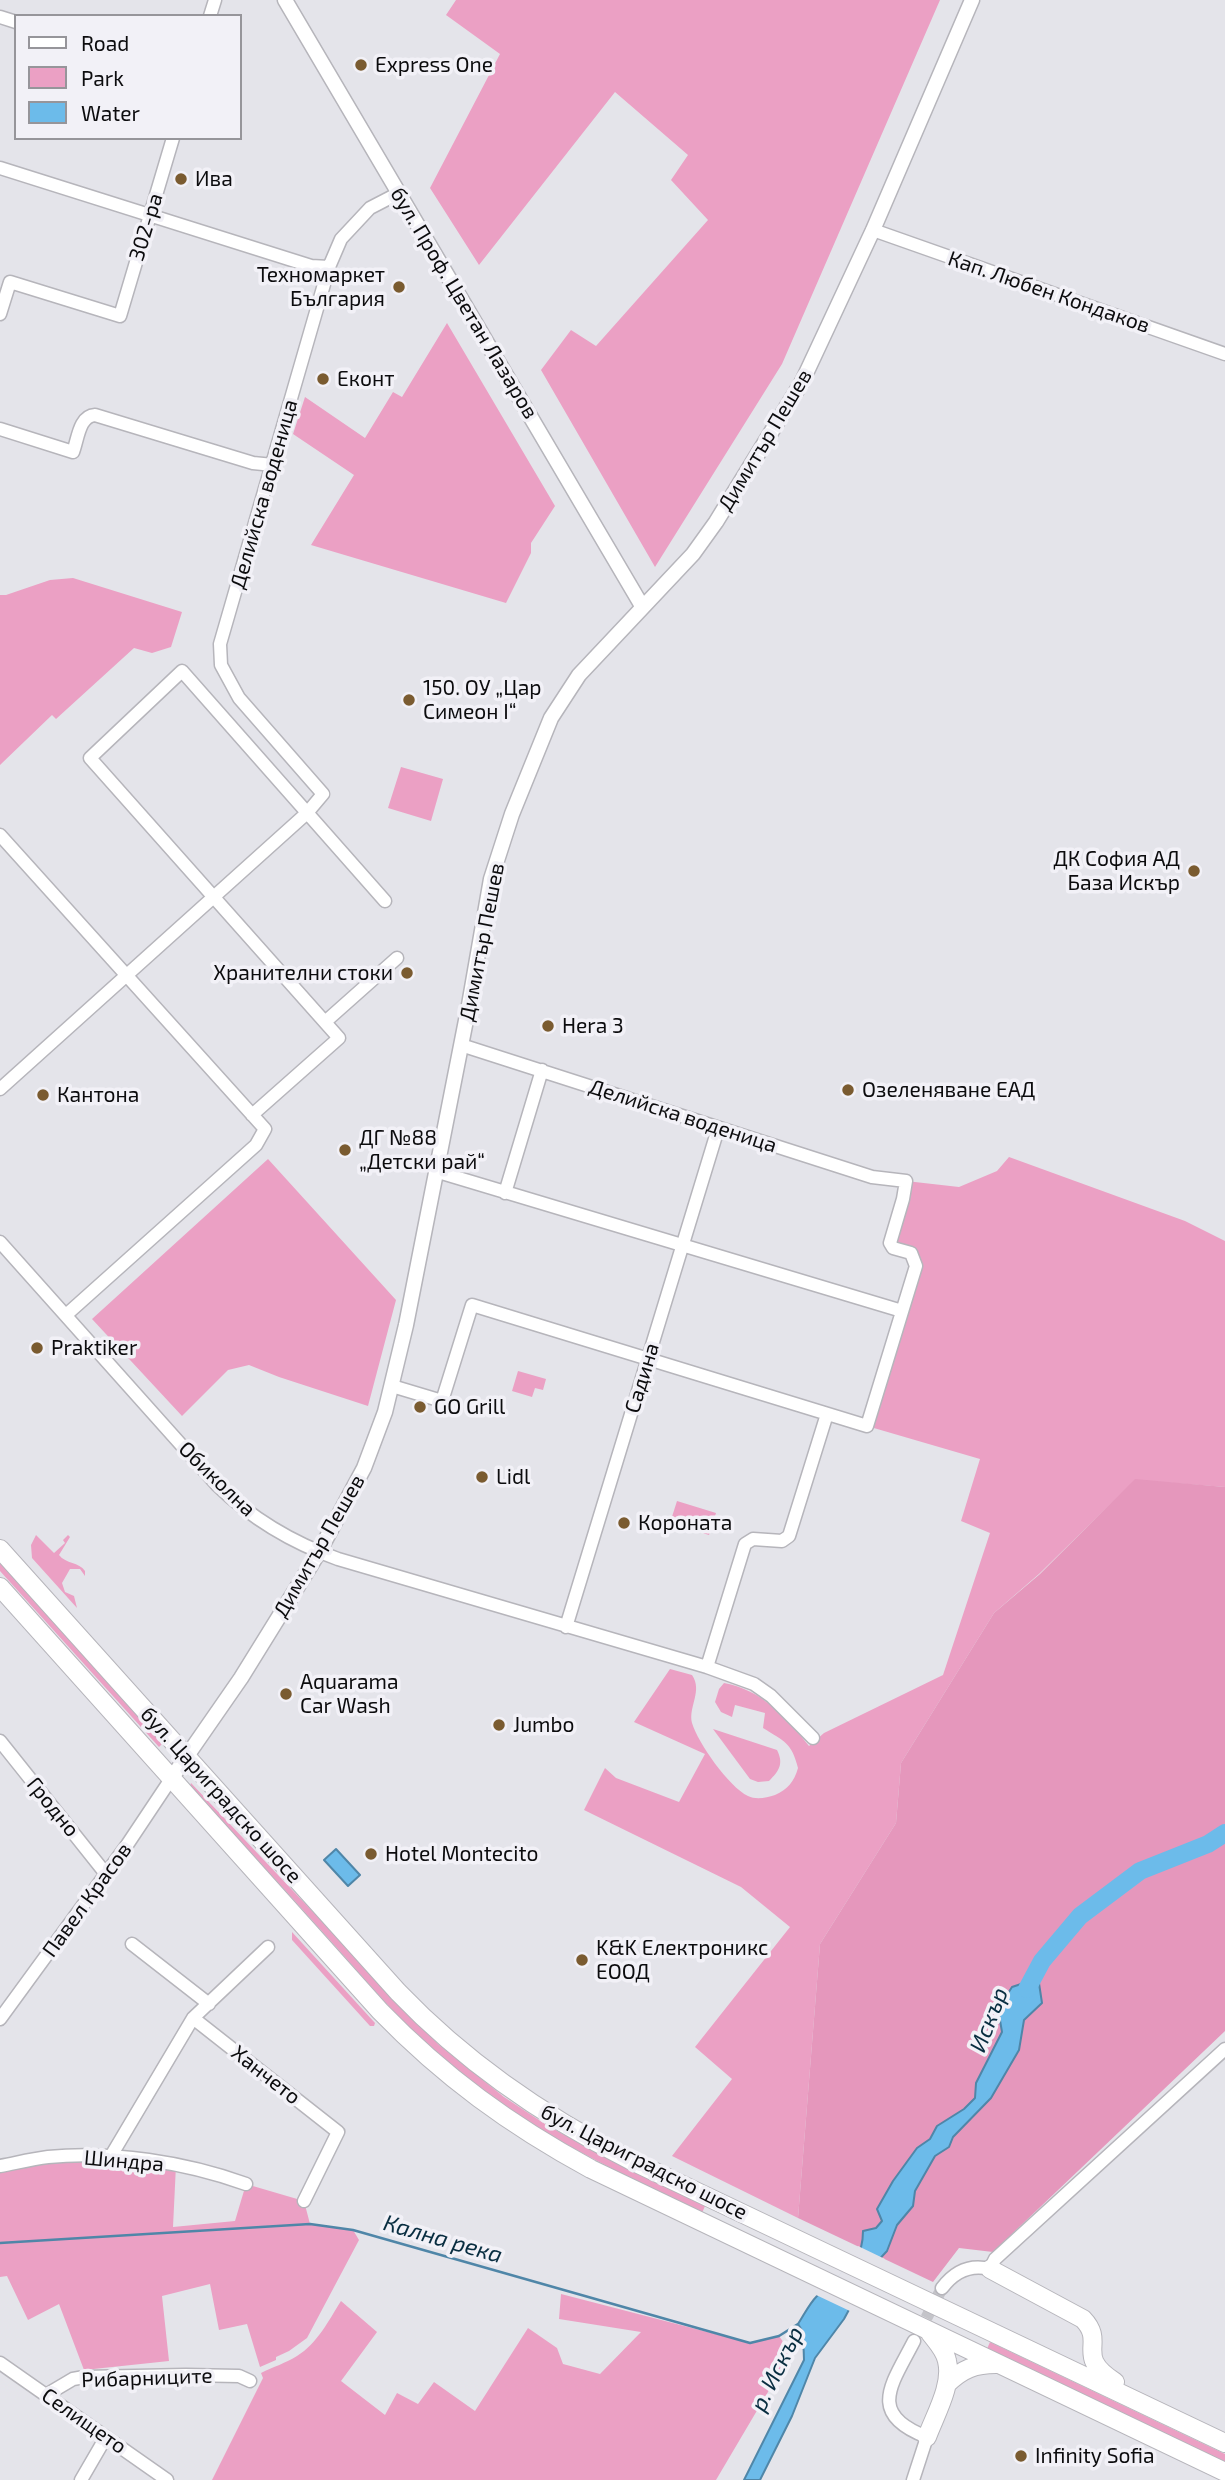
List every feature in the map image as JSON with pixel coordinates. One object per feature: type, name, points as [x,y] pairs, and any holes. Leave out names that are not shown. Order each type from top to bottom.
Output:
[{"type":"highway","name":"бул. Цариградско шосе","points":[[0,1549],[390,1983],[461,2053],[527,2101],[584,2136],[1225,2443]]},
{"type":"highway","name":"бул. Цариградско шосе","points":[[0,1587],[380,2011],[468,2092],[512,2123],[591,2169],[890,2312],[921,2336],[999,2364],[1225,2472]]},
{"type":"highway","points":[[990,2269],[1069,2309],[1083,2319],[1093,2336],[1091,2348],[1094,2364],[1100,2373],[1158,2411]]},
{"type":"highway","points":[[921,2336],[946,2357],[948,2364],[947,2384],[927,2437]]},
{"type":"highway","points":[[1017,2344],[1075,2357],[1091,2348]]},
{"type":"highway","points":[[947,2384],[959,2372],[970,2367],[999,2364]]},
{"type":"main road","name":"бул. Проф. Цветан Лазаров","points":[[285,0],[642,606]]},
{"type":"main road","name":"Димитър Пешев","points":[[171,1779],[241,1678],[319,1552],[364,1468],[392,1385],[461,1045],[491,879],[512,814],[551,718],[579,675],[693,554],[716,522],[795,394],[873,230],[972,0]]},
{"type":"street","name":"302-ра","points":[[0,314],[10,282],[120,316],[172,140]]},
{"type":"street","points":[[0,167],[311,266],[329,267]]},
{"type":"street","name":"Делийска воденица","points":[[307,813],[323,794],[239,698],[222,665],[220,644],[329,267],[341,239],[370,208],[399,193]]},
{"type":"street","name":"Кап. Любен Кондаков","points":[[873,230],[1225,354]]},
{"type":"street","points":[[0,429],[74,452],[83,420],[95,415],[253,463],[273,465]]},
{"type":"street","points":[[252,1115],[339,1038],[90,758],[182,670],[385,901]]},
{"type":"street","points":[[0,1089],[307,813]]},
{"type":"street","points":[[0,835],[265,1129],[256,1146],[66,1315]]},
{"type":"street","points":[[325,1022],[397,958]]},
{"type":"street","name":"Делийска воденица","points":[[461,1045],[872,1177],[906,1181],[890,1243],[893,1248],[911,1254],[916,1266],[902,1311]]},
{"type":"street","points":[[505,1193],[542,1070]]},
{"type":"street","name":"Садина","points":[[566,1627],[718,1129]]},
{"type":"street","points":[[392,1385],[442,1401],[472,1305],[867,1426],[902,1311],[435,1171]]},
{"type":"street","name":"Обиколна","points":[[0,1242],[227,1495],[273,1529],[319,1552],[707,1667],[754,1684],[771,1696],[813,1738]]},
{"type":"street","points":[[707,1667],[743,1549],[749,1540],[782,1541],[789,1536],[827,1414]]},
{"type":"street","name":"Гродно","points":[[0,1742],[106,1874]]},
{"type":"street","name":"Павел Красов","points":[[0,2019],[106,1874],[171,1779]]},
{"type":"street","points":[[132,1944],[209,2004]]},
{"type":"street","points":[[111,2156],[193,2018],[268,1947]]},
{"type":"street","name":"Ханчето","points":[[193,2018],[338,2132],[304,2201]]},
{"type":"street","points":[[942,2288],[958,2272],[981,2267],[990,2269],[995,2259],[1225,2049]]},
{"type":"street","name":"Шиндра","points":[[0,2166],[48,2157],[111,2156],[198,2170],[246,2184]]},
{"type":"street","points":[[913,2480],[927,2437],[900,2423],[889,2409],[888,2402],[892,2385],[921,2336]]},
{"type":"street","name":"Селището","points":[[0,2363],[167,2480]]},
{"type":"street","name":"Рибарниците","points":[[46,2395],[73,2379],[84,2377],[239,2376],[250,2381]]},
{"type":"street","points":[[81,2480],[106,2437]]},
{"type":"green space","points":[[456,0],[940,0],[782,364],[655,567],[541,370],[571,330],[596,346],[708,220],[671,180],[688,155],[615,92],[479,265],[430,188],[500,54],[446,15]]},
{"type":"green space","points":[[447,323],[555,506],[531,543],[531,553],[506,603],[311,545],[354,475],[293,434],[305,397],[365,438],[393,392],[402,397]]},
{"type":"green space","points":[[73,578],[182,612],[171,647],[152,653],[134,648],[56,719],[52,715],[0,765],[0,595],[50,580]]},
{"type":"green space","points":[[401,767],[443,779],[431,821],[388,808]]},
{"type":"green space","points":[[1009,1157],[1185,1221],[1225,1241],[1225,1487],[1135,1480],[1039,1574],[994,1613],[901,1763],[896,1823],[820,1944],[798,2218],[672,2156],[732,2079],[695,2047],[790,1927],[741,1887],[584,1810],[605,1768],[616,1778],[679,1802],[705,1754],[634,1722],[670,1669],[692,1675],[695,1681],[692,1723],[707,1753],[732,1784],[748,1796],[758,1798],[775,1795],[787,1788],[798,1768],[796,1760],[786,1744],[763,1728],[765,1713],[735,1705],[732,1717],[721,1712],[715,1702],[724,1683],[762,1698],[782,1715],[809,1746],[824,1733],[943,1675],[990,1533],[961,1521],[980,1459],[867,1426],[916,1266],[911,1254],[893,1248],[906,1181],[959,1187],[997,1171]]},
{"type":"green space","points":[[268,1159],[396,1300],[368,1406],[249,1365],[228,1370],[182,1416],[92,1319]]},
{"type":"green space","points":[[518,1371],[546,1379],[543,1390],[535,1388],[532,1397],[512,1391]]},
{"type":"green space","points":[[677,1501],[716,1513],[709,1535],[670,1523]]},
{"type":"green space","points":[[36,1535],[54,1553],[65,1543],[63,1540],[68,1535],[70,1537],[59,1555],[85,1571],[85,1576],[80,1569],[70,1569],[62,1583],[65,1592],[74,1596],[77,1608],[32,1558],[31,1545]]},
{"type":"green space","points":[[0,1560],[163,1743],[159,1747],[0,1571]]},
{"type":"green space","points":[[713,1729],[777,1750],[780,1763],[775,1774],[769,1781],[758,1782],[750,1779]]},
{"type":"green space","points":[[191,1783],[438,2044],[504,2097],[548,2126],[705,2206],[702,2213],[562,2142],[496,2100],[435,2052],[384,2001],[190,1786]]},
{"type":"green space","points":[[292,1932],[375,2023],[374,2026],[370,2026],[292,1940]]},
{"type":"green space","points":[[48,2157],[176,2165],[173,2227],[235,2221],[246,2184],[304,2201],[310,2224],[353,2230],[359,2240],[307,2338],[276,2357],[276,2360],[260,2367],[247,2324],[219,2330],[210,2284],[162,2296],[169,2361],[84,2370],[59,2304],[28,2320],[7,2276],[0,2277],[0,2166]]},
{"type":"green space","points":[[561,2294],[750,2343],[779,2336],[791,2353],[716,2480],[212,2480],[263,2378],[261,2373],[288,2361],[311,2345],[341,2301],[377,2332],[341,2381],[385,2415],[397,2393],[418,2404],[434,2382],[475,2411],[528,2328],[557,2348],[563,2364],[600,2374],[641,2332],[559,2319]]},
{"type":"green space","points":[[990,2342],[1225,2454],[1225,2462],[987,2349]]},
{"type":"shaded area","points":[[1135,1479],[1225,1487],[1225,2031],[993,2252],[959,2248],[933,2282],[798,2218],[820,1944],[896,1823],[901,1763],[994,1613],[1040,1574]]},
{"type":"water","points":[[336,1849],[360,1875],[348,1886],[324,1860]]},
{"type":"water","points":[[1037,1970],[1042,2003],[1024,2020],[1019,2050],[991,2098],[953,2137],[949,2147],[935,2156],[915,2191],[913,2206],[897,2225],[887,2251],[872,2267],[844,2319],[815,2358],[792,2416],[760,2480],[744,2480],[804,2360],[803,2332],[798,2324],[814,2299],[854,2262],[862,2244],[863,2231],[876,2228],[882,2221],[877,2209],[917,2148],[930,2139],[937,2126],[964,2109],[975,2098],[976,2083],[1002,2032],[998,2009],[1012,1987],[1024,1983]]},
{"type":"pier","points":[[858,2246],[885,2259],[875,2269],[852,2312],[814,2294],[845,2270]]},
{"type":"waterway","name":"Искър","points":[[1027,1989],[1042,1961],[1080,1916],[1140,1871],[1208,1844],[1225,1833]]},
{"type":"waterway","name":"Кална река","points":[[0,2243],[310,2224],[353,2230],[750,2343],[779,2336],[798,2324]]},
{"type":"tunnel","points":[[918,2334],[942,2288]]},
{"type":"place","name":"Express One","points":[[361,65]]},
{"type":"place","name":"Ива","points":[[181,179]]},
{"type":"place","name":"Техномаркет България","points":[[399,287]]},
{"type":"place","name":"Еконт","points":[[323,379]]},
{"type":"place","name":"150. ОУ „Цар Симеон I“","points":[[409,700]]},
{"type":"place","name":"ДК София АД База Искър","points":[[1194,871]]},
{"type":"place","name":"Хранителни стоки","points":[[407,973]]},
{"type":"place","name":"Hera 3","points":[[548,1026]]},
{"type":"place","name":"Озеленяване ЕАД","points":[[848,1090]]},
{"type":"place","name":"Кантона","points":[[43,1095]]},
{"type":"place","name":"ДГ №88 „Детски рай“","points":[[345,1150]]},
{"type":"place","name":"Praktiker","points":[[37,1348]]},
{"type":"place","name":"GO Grill","points":[[420,1407]]},
{"type":"place","name":"Lidl","points":[[482,1477]]},
{"type":"place","name":"Короната","points":[[624,1523]]},
{"type":"place","name":"Aquarama Car Wash","points":[[286,1694]]},
{"type":"place","name":"Jumbo","points":[[499,1725]]},
{"type":"place","name":"Hotel Montecito","points":[[371,1854]]},
{"type":"place","name":"K&K Електроникс ЕООД","points":[[582,1960]]},
{"type":"place","name":"Infinity Sofia","points":[[1021,2456]]},
{"type":"water label","name":"р. Искър","points":[[777,2369]]}]
